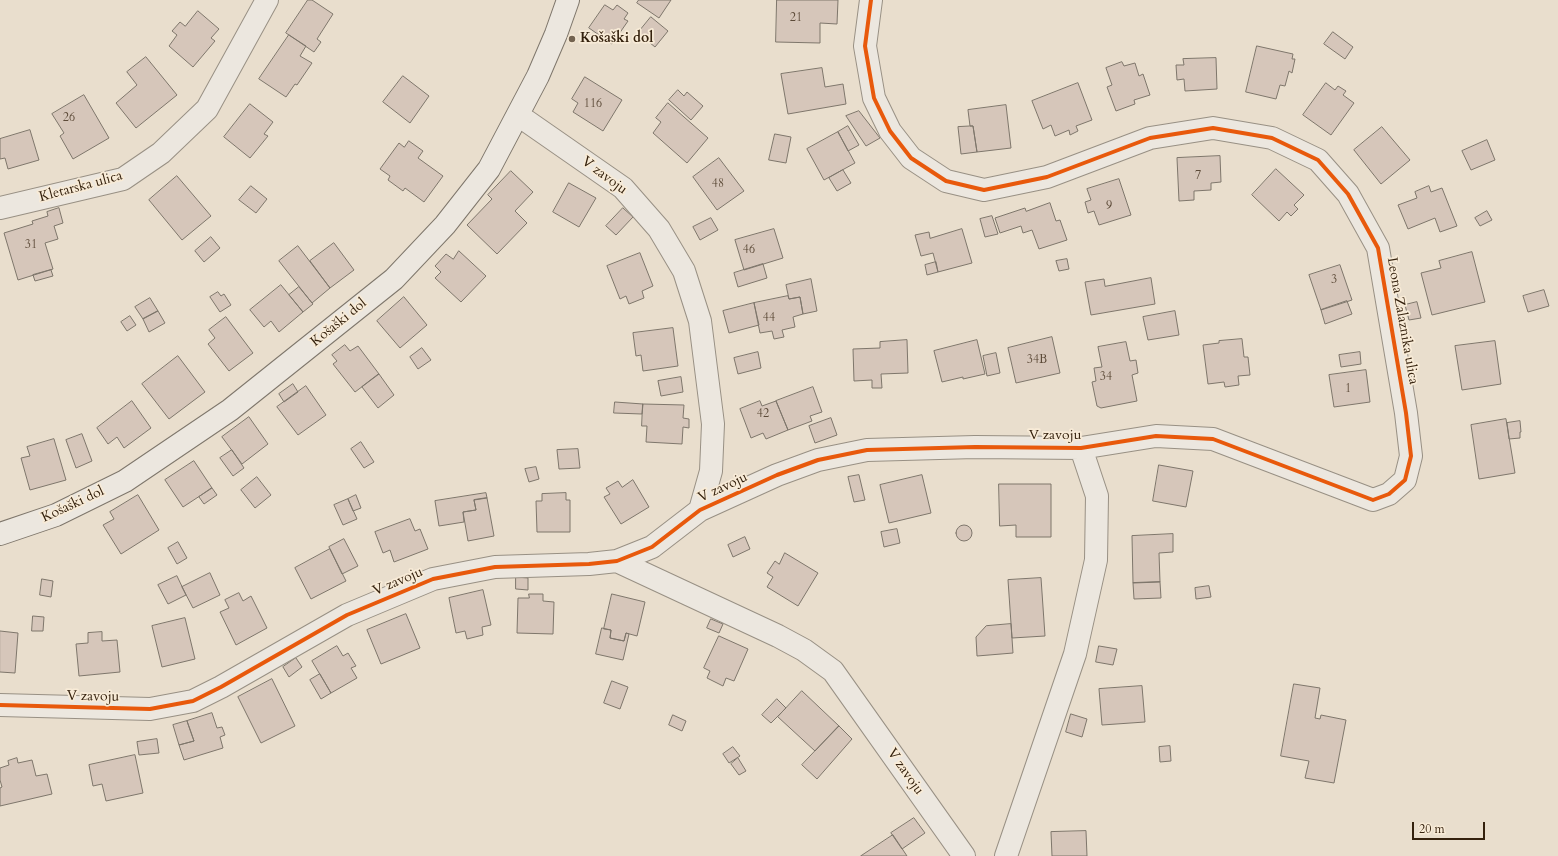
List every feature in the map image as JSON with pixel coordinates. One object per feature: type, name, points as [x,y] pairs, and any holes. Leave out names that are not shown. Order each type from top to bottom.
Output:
[{"type":"street","name":"Kletarska ulica","points":[[0,208],[123,179],[161,153],[207,109],[267,0]]},
{"type":"street","name":"Košaški dol","points":[[0,534],[56,516],[125,481],[230,410],[394,279],[445,225],[489,169],[538,76],[556,34],[568,0]]},
{"type":"street","name":"Leona Zalaznika ulica","points":[[871,0],[865,46],[874,98],[890,131],[911,158],[946,181],[984,190],[1047,178],[1150,138],[1213,128],[1272,138],[1318,160],[1348,194],[1378,248],[1406,413],[1411,456]]},
{"type":"street","name":"V zavoju","points":[[518,115],[623,188],[659,229],[684,271],[700,321],[713,424],[711,471],[700,510]]},
{"type":"street","name":"V zavoju","points":[[0,705],[150,708],[193,701],[221,687],[347,615],[433,580],[495,567],[589,564],[618,561],[652,547],[700,510],[777,475],[818,460],[867,450],[975,447],[1081,448],[1156,436],[1213,439],[1373,500],[1389,494],[1405,480],[1411,456]]},
{"type":"street","name":"V zavoju","points":[[1006,856],[1075,654],[1096,560],[1097,496],[1081,448]]},
{"type":"street","name":"V zavoju","points":[[618,561],[778,636],[804,650],[833,671],[964,856]]},
{"type":"building","points":[[308,0],[312,0],[333,14],[317,39],[321,42],[314,52],[286,33]]},
{"type":"building","points":[[639,0],[671,0],[659,18],[637,3]]},
{"type":"building","points":[[777,0],[838,0],[837,24],[820,23],[820,43],[776,42]]},
{"type":"building","points":[[605,5],[613,10],[617,5],[628,13],[624,19],[628,21],[612,44],[589,28]]},
{"type":"building","points":[[198,11],[219,29],[211,38],[215,41],[193,67],[169,46],[177,35],[172,31],[180,22],[185,26]]},
{"type":"building","points":[[651,17],[668,31],[655,47],[638,33]]},
{"type":"building","points":[[1333,32],[1353,47],[1345,59],[1324,44]]},
{"type":"building","points":[[289,35],[306,46],[300,56],[312,63],[297,85],[295,84],[286,97],[259,79]]},
{"type":"building","points":[[1257,46],[1293,54],[1292,59],[1295,59],[1292,73],[1289,71],[1285,86],[1280,85],[1276,99],[1246,92]]},
{"type":"building","points":[[146,57],[177,95],[136,128],[116,103],[137,85],[127,72]]},
{"type":"building","points":[[1216,58],[1217,89],[1185,91],[1184,79],[1177,80],[1176,65],[1184,65],[1183,59]]},
{"type":"building","points":[[1122,62],[1124,66],[1135,63],[1139,76],[1143,74],[1150,95],[1134,100],[1135,104],[1116,111],[1107,87],[1112,85],[1106,68]]},
{"type":"building","points":[[822,68],[825,87],[843,84],[846,104],[788,114],[781,74]]},
{"type":"building","points":[[403,76],[429,96],[410,123],[383,102]]},
{"type":"building","points":[[585,77],[622,100],[603,131],[573,112],[578,103],[572,99]]},
{"type":"building","points":[[1078,83],[1092,120],[1076,126],[1078,131],[1070,135],[1069,130],[1055,136],[1051,125],[1043,129],[1032,101]]},
{"type":"building","points":[[1326,83],[1335,90],[1338,86],[1346,91],[1343,95],[1354,103],[1331,135],[1303,115]]},
{"type":"building","points":[[678,90],[684,96],[687,92],[703,106],[691,120],[669,100]]},
{"type":"building","points":[[84,95],[109,138],[73,159],[60,136],[64,133],[52,114]]},
{"type":"building","points":[[668,103],[708,138],[687,163],[653,133],[661,122],[656,118]]},
{"type":"building","points":[[250,104],[273,122],[264,134],[268,136],[250,158],[224,137]]},
{"type":"building","points":[[1006,105],[1011,148],[977,152],[973,126],[970,126],[968,110]]},
{"type":"building","points":[[859,111],[880,138],[866,146],[846,116]]},
{"type":"building","points":[[848,126],[859,145],[848,151],[838,132]]},
{"type":"building","points":[[973,126],[977,152],[961,154],[958,127]]},
{"type":"building","points":[[1382,127],[1410,160],[1381,184],[1354,150]]},
{"type":"building","points":[[30,130],[39,160],[8,169],[5,158],[0,159],[0,139]]},
{"type":"building","points":[[838,132],[855,163],[824,180],[807,149]]},
{"type":"building","points":[[775,134],[791,137],[786,163],[769,160]]},
{"type":"building","points":[[1487,140],[1495,160],[1471,170],[1462,151]]},
{"type":"building","points":[[409,141],[423,151],[418,158],[443,176],[424,202],[405,188],[403,191],[388,180],[390,176],[380,169],[399,143],[404,147]]},
{"type":"building","points":[[1220,156],[1221,182],[1211,183],[1211,190],[1194,191],[1194,200],[1179,201],[1177,158]]},
{"type":"building","points":[[719,158],[744,191],[717,210],[693,177]]},
{"type":"building","points":[[1276,169],[1304,195],[1294,205],[1298,209],[1291,216],[1287,212],[1279,221],[1252,195]]},
{"type":"building","points":[[843,170],[851,183],[837,191],[829,178]]},
{"type":"building","points":[[511,171],[533,192],[515,211],[527,223],[497,254],[467,225],[492,199],[488,195]]},
{"type":"building","points":[[177,176],[211,216],[182,240],[149,200]]},
{"type":"building","points":[[1119,179],[1131,215],[1099,225],[1094,211],[1088,213],[1085,202],[1091,200],[1087,189]]},
{"type":"building","points":[[569,183],[596,198],[579,227],[553,212]]},
{"type":"building","points":[[251,186],[267,199],[256,213],[239,200]]},
{"type":"building","points":[[1429,186],[1431,192],[1442,188],[1457,226],[1440,232],[1435,218],[1408,229],[1398,205],[1417,198],[1415,192]]},
{"type":"building","points":[[1050,203],[1056,221],[1060,220],[1067,240],[1039,249],[1032,230],[1023,233],[1021,226],[1000,233],[995,218],[1025,208],[1026,211]]},
{"type":"building","points":[[59,208],[63,223],[54,226],[58,239],[45,243],[53,269],[18,280],[4,233],[33,224],[32,221],[48,216],[47,212]]},
{"type":"building","points":[[623,208],[633,217],[616,235],[606,226]]},
{"type":"building","points":[[1487,211],[1492,220],[1480,226],[1475,218]]},
{"type":"building","points":[[992,216],[998,234],[985,237],[980,219]]},
{"type":"building","points":[[711,218],[718,230],[700,240],[693,227]]},
{"type":"building","points":[[774,229],[783,258],[744,270],[735,240]]},
{"type":"building","points":[[962,229],[972,263],[938,272],[933,253],[921,256],[915,235],[929,232],[930,238]]},
{"type":"building","points":[[211,237],[220,248],[204,262],[195,251]]},
{"type":"building","points":[[334,243],[354,270],[330,288],[310,261]]},
{"type":"building","points":[[298,246],[330,288],[312,303],[279,261]]},
{"type":"building","points":[[459,251],[486,276],[461,302],[435,278],[441,272],[435,266],[446,254],[453,259]]},
{"type":"building","points":[[1472,252],[1485,302],[1432,315],[1421,273],[1441,268],[1439,261]]},
{"type":"building","points":[[640,253],[653,286],[642,291],[644,298],[629,304],[626,296],[620,299],[607,266]]},
{"type":"building","points":[[1067,259],[1069,269],[1059,271],[1056,261]]},
{"type":"building","points":[[936,262],[938,272],[927,275],[925,265]]},
{"type":"building","points":[[763,264],[767,278],[738,287],[734,273]]},
{"type":"building","points":[[1340,265],[1352,300],[1321,310],[1309,275]]},
{"type":"building","points":[[51,270],[53,276],[35,281],[33,275]]},
{"type":"building","points":[[1151,278],[1155,304],[1091,315],[1085,282],[1104,279],[1105,286]]},
{"type":"building","points":[[811,279],[817,311],[803,314],[800,297],[789,299],[786,285]]},
{"type":"building","points":[[281,285],[303,312],[279,332],[271,321],[264,327],[250,310]]},
{"type":"building","points":[[299,287],[313,304],[303,312],[289,295]]},
{"type":"building","points":[[1544,290],[1549,306],[1528,312],[1523,296]]},
{"type":"building","points":[[218,292],[221,296],[224,294],[231,305],[220,312],[210,297]]},
{"type":"building","points":[[788,296],[789,299],[800,297],[803,314],[793,317],[795,327],[782,330],[784,337],[774,339],[772,331],[760,333],[754,303]]},
{"type":"building","points":[[404,297],[427,325],[400,348],[377,321]]},
{"type":"building","points":[[150,298],[158,311],[143,319],[135,307]]},
{"type":"building","points":[[1347,301],[1352,314],[1325,324],[1321,310]]},
{"type":"building","points":[[1417,302],[1421,318],[1409,320],[1405,305]]},
{"type":"building","points":[[754,303],[759,325],[729,333],[723,311]]},
{"type":"building","points":[[158,311],[165,323],[149,332],[143,319]]},
{"type":"building","points":[[1175,311],[1179,335],[1148,340],[1143,317]]},
{"type":"building","points":[[130,316],[136,325],[127,331],[121,322]]},
{"type":"building","points":[[226,317],[253,353],[229,371],[208,344],[215,338],[209,330]]},
{"type":"building","points":[[673,328],[678,366],[643,371],[641,355],[636,356],[633,333]]},
{"type":"building","points":[[1052,337],[1060,373],[1016,383],[1008,348]]},
{"type":"building","points":[[1242,339],[1244,357],[1248,357],[1250,375],[1238,376],[1239,385],[1225,387],[1224,382],[1208,384],[1203,345],[1219,343],[1219,341]]},
{"type":"building","points":[[907,340],[908,373],[881,374],[882,388],[872,388],[872,380],[854,381],[853,349],[880,348],[880,342]]},
{"type":"building","points":[[977,340],[985,374],[942,382],[934,351]]},
{"type":"building","points":[[1495,341],[1501,384],[1462,390],[1455,346]]},
{"type":"building","points":[[1126,342],[1130,361],[1136,360],[1138,373],[1132,375],[1137,401],[1101,408],[1097,406],[1092,382],[1096,381],[1094,368],[1102,367],[1098,347]]},
{"type":"building","points":[[345,345],[350,351],[358,346],[379,374],[355,392],[333,364],[337,361],[332,355]]},
{"type":"building","points":[[422,348],[431,360],[418,369],[410,357]]},
{"type":"building","points":[[758,352],[761,368],[738,374],[734,358]]},
{"type":"building","points":[[1360,352],[1361,364],[1341,367],[1339,355]]},
{"type":"building","points":[[996,353],[1000,373],[987,376],[983,356]]},
{"type":"building","points":[[178,356],[205,392],[169,419],[142,384]]},
{"type":"building","points":[[1366,370],[1370,402],[1334,407],[1329,375]]},
{"type":"building","points":[[379,374],[394,395],[378,408],[362,387]]},
{"type":"building","points":[[681,377],[683,392],[661,396],[658,381]]},
{"type":"building","points":[[293,384],[298,392],[284,402],[279,394]]},
{"type":"building","points":[[306,386],[326,415],[298,435],[277,407]]},
{"type":"building","points":[[813,387],[822,412],[810,416],[812,421],[788,430],[776,401]]},
{"type":"building","points":[[132,401],[151,428],[124,448],[117,437],[108,444],[97,428]]},
{"type":"building","points":[[760,401],[762,406],[776,401],[788,430],[766,439],[763,433],[751,438],[740,409]]},
{"type":"building","points":[[615,402],[643,404],[642,414],[614,413]]},
{"type":"building","points":[[643,404],[684,405],[683,418],[689,419],[689,428],[683,427],[682,444],[646,442],[647,426],[642,426]]},
{"type":"building","points":[[249,417],[268,444],[242,464],[222,437]]},
{"type":"building","points":[[831,418],[837,435],[815,443],[809,426]]},
{"type":"building","points":[[1506,419],[1515,473],[1479,479],[1471,425]]},
{"type":"building","points":[[1520,421],[1520,438],[1509,439],[1507,423]]},
{"type":"building","points":[[82,434],[92,461],[76,468],[66,440]]},
{"type":"building","points":[[54,439],[66,480],[30,490],[21,458],[30,456],[27,447]]},
{"type":"building","points":[[361,442],[374,462],[364,468],[351,449]]},
{"type":"building","points":[[578,449],[580,468],[559,469],[557,450]]},
{"type":"building","points":[[232,450],[244,468],[233,476],[220,458]]},
{"type":"building","points":[[194,461],[212,488],[183,507],[165,480]]},
{"type":"building","points":[[1159,465],[1193,471],[1186,507],[1153,501]]},
{"type":"building","points":[[536,467],[539,479],[529,482],[525,469]]},
{"type":"building","points":[[859,475],[865,500],[854,502],[848,477]]},
{"type":"building","points":[[922,475],[931,513],[889,523],[880,485]]},
{"type":"building","points":[[257,477],[271,495],[255,508],[241,490]]},
{"type":"building","points":[[633,480],[649,507],[621,524],[604,497],[610,494],[606,488],[618,481],[622,487]]},
{"type":"building","points":[[999,484],[1051,484],[1051,537],[1016,537],[1016,525],[1000,526]]},
{"type":"building","points":[[212,488],[217,495],[204,504],[199,497]]},
{"type":"building","points":[[486,493],[487,498],[474,500],[476,510],[463,512],[464,522],[439,526],[435,501]]},
{"type":"building","points":[[566,493],[566,500],[570,500],[570,532],[537,532],[536,501],[542,501],[542,494]]},
{"type":"building","points":[[138,495],[159,530],[121,554],[103,525],[114,519],[110,512]]},
{"type":"building","points":[[356,495],[361,508],[353,511],[348,499]]},
{"type":"building","points":[[487,498],[494,536],[468,541],[463,512],[476,510],[474,500]]},
{"type":"building","points":[[348,499],[357,519],[343,525],[334,505]]},
{"type":"building","points":[[410,519],[415,531],[420,529],[428,549],[394,562],[390,550],[383,553],[375,532]]},
{"type":"building","points":[[964,525],[970,527],[972,533],[970,539],[964,541],[958,539],[956,533],[958,527]]},
{"type":"building","points":[[897,529],[900,543],[884,547],[881,532]]},
{"type":"building","points":[[1173,534],[1173,552],[1159,553],[1160,582],[1133,583],[1132,536]]},
{"type":"building","points":[[745,537],[750,549],[733,557],[728,545]]},
{"type":"building","points":[[344,539],[358,566],[342,574],[329,547]]},
{"type":"building","points":[[178,542],[187,558],[177,564],[168,548]]},
{"type":"building","points":[[330,549],[346,581],[311,599],[295,568]]},
{"type":"building","points":[[785,553],[818,573],[798,606],[767,587],[773,577],[767,573],[775,561],[779,564]]},
{"type":"building","points":[[210,573],[220,595],[193,608],[182,587]]},
{"type":"building","points":[[177,576],[186,595],[168,604],[158,585]]},
{"type":"building","points":[[516,577],[528,578],[528,590],[516,589]]},
{"type":"building","points":[[1041,578],[1045,636],[1012,638],[1008,580]]},
{"type":"building","points":[[42,579],[53,581],[51,597],[40,595]]},
{"type":"building","points":[[1160,582],[1161,598],[1134,599],[1133,583]]},
{"type":"building","points":[[1209,586],[1211,597],[1196,599],[1195,588]]},
{"type":"building","points":[[483,590],[491,625],[482,627],[483,635],[467,639],[465,631],[456,633],[449,598]]},
{"type":"building","points":[[239,593],[243,601],[251,596],[267,628],[236,645],[220,612],[229,608],[225,600]]},
{"type":"building","points":[[529,594],[543,594],[543,601],[554,602],[553,634],[517,633],[518,598],[529,598]]},
{"type":"building","points":[[612,594],[645,602],[637,636],[626,633],[624,641],[610,638],[611,630],[604,629]]},
{"type":"building","points":[[406,614],[420,648],[381,664],[367,630]]},
{"type":"building","points":[[33,616],[44,617],[43,631],[32,631]]},
{"type":"building","points":[[185,618],[195,659],[162,667],[152,626]]},
{"type":"building","points":[[711,619],[723,624],[719,633],[707,628]]},
{"type":"building","points":[[1011,624],[1013,653],[977,656],[976,637],[986,626]]},
{"type":"building","points":[[602,628],[611,630],[610,638],[624,641],[626,633],[629,634],[623,660],[596,654]]},
{"type":"building","points":[[0,631],[18,633],[15,673],[0,672]]},
{"type":"building","points":[[102,632],[102,641],[117,640],[120,672],[79,676],[76,644],[88,643],[88,633]]},
{"type":"building","points":[[719,636],[748,649],[734,681],[726,678],[723,686],[707,678],[710,671],[704,668]]},
{"type":"building","points":[[337,646],[343,656],[348,653],[356,666],[351,668],[357,678],[331,693],[312,661]]},
{"type":"building","points":[[1099,646],[1117,649],[1113,665],[1096,662]]},
{"type":"building","points":[[296,658],[302,667],[289,677],[283,667]]},
{"type":"building","points":[[320,674],[331,693],[321,699],[310,680]]},
{"type":"building","points":[[272,679],[295,726],[261,743],[238,697]]},
{"type":"building","points":[[612,681],[628,687],[620,709],[604,703]]},
{"type":"building","points":[[1294,684],[1320,688],[1315,718],[1320,719],[1321,715],[1346,720],[1334,783],[1305,778],[1309,761],[1281,756]]},
{"type":"building","points":[[1142,686],[1145,722],[1102,725],[1099,689]]},
{"type":"building","points":[[802,691],[839,726],[815,751],[778,717]]},
{"type":"building","points":[[777,699],[786,708],[771,723],[762,715]]},
{"type":"building","points":[[212,713],[217,728],[222,727],[225,735],[220,737],[223,748],[184,760],[179,745],[194,741],[187,721]]},
{"type":"building","points":[[1071,714],[1087,719],[1082,737],[1066,732]]},
{"type":"building","points":[[673,715],[686,721],[682,731],[669,725]]},
{"type":"building","points":[[187,721],[194,741],[179,745],[173,725]]},
{"type":"building","points":[[839,726],[852,739],[817,779],[802,765]]},
{"type":"building","points":[[157,739],[159,753],[139,755],[137,742]]},
{"type":"building","points":[[1170,746],[1171,761],[1160,762],[1159,747]]},
{"type":"building","points":[[733,747],[740,756],[729,763],[723,754]]},
{"type":"building","points":[[135,755],[143,793],[106,801],[102,784],[93,786],[89,765]]},
{"type":"building","points":[[17,758],[18,763],[32,760],[36,776],[47,774],[52,794],[0,806],[0,788],[2,787],[0,780],[0,768],[9,765],[8,761]]},
{"type":"building","points":[[738,758],[746,771],[739,775],[731,764]]},
{"type":"building","points":[[914,818],[925,833],[902,849],[891,833]]},
{"type":"building","points":[[1086,831],[1087,856],[1052,856],[1051,832]]},
{"type":"building","points":[[893,835],[907,856],[861,856]]},
{"type":"cycle path","points":[[0,705],[150,709],[193,701],[221,687],[347,615],[433,579],[495,567],[589,564],[617,561],[652,547],[700,510],[777,475],[818,460],[867,450],[975,447],[1081,448],[1156,436],[1213,439],[1373,500],[1389,494],[1405,480],[1411,456],[1406,413],[1378,248],[1348,194],[1318,160],[1272,138],[1213,128],[1150,138],[1047,177],[984,190],[946,181],[911,158],[890,131],[874,98],[865,46],[871,0]]},
{"type":"place","name":"Košaški dol","points":[[572,39]]}]
